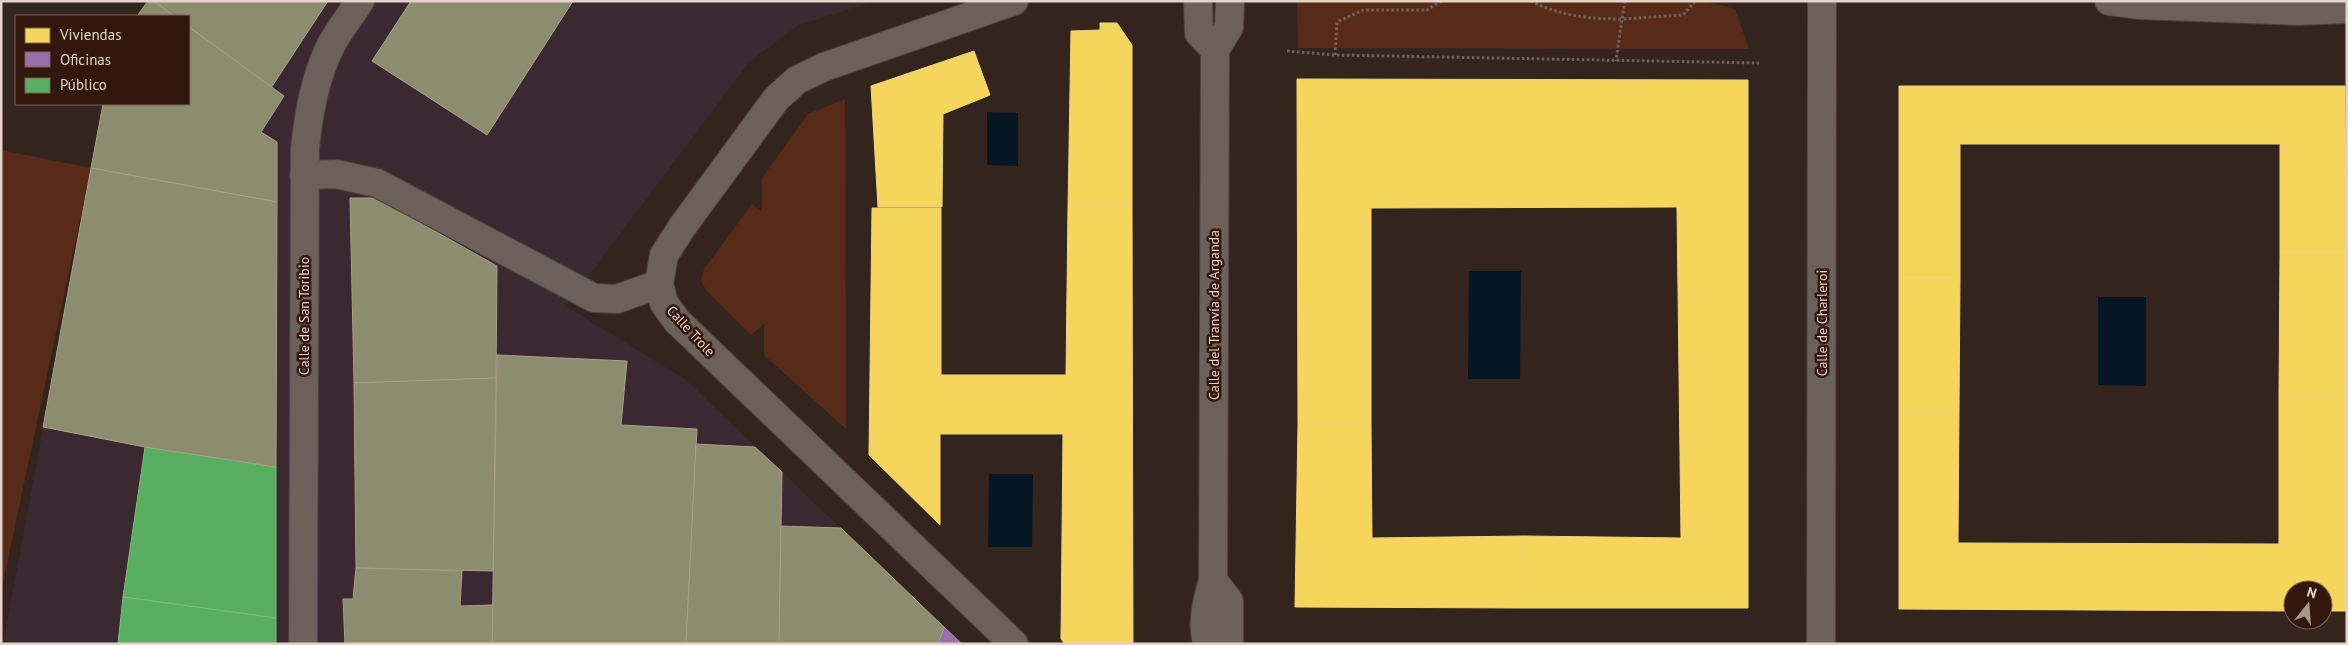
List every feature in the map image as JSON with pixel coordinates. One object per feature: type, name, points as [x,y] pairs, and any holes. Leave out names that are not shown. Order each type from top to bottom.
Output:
[{"type":"street","name":"Calle de San Toribio","points":[[304,644],[304,175],[310,106],[320,72],[332,43],[360,1]]},
{"type":"street","name":"Calle Trole","points":[[1014,1],[824,67],[797,80],[776,99],[682,227],[664,255],[660,284],[664,303],[677,320],[1014,644]]},
{"type":"street","points":[[1198,1],[1199,33],[1215,50],[1229,27],[1230,1]]},
{"type":"street","name":"Calle de Charleroi","points":[[1821,644],[1822,1]]},
{"type":"street","points":[[2109,1],[2139,6],[2299,11],[2347,9]]},
{"type":"street","name":"Calle del Tranvía de Arganda","points":[[1208,644],[1206,638],[1206,603],[1213,580],[1215,50]]},
{"type":"street","points":[[304,175],[336,174],[377,184],[594,298],[617,299],[660,284]]},
{"type":"street","points":[[1189,644],[1192,619],[1198,602],[1213,580],[1229,601],[1229,644]]},
{"type":"path","points":[[1335,55],[1337,22],[1363,10],[1427,10],[1441,1]]},
{"type":"path","points":[[1531,1],[1552,12],[1599,19],[1683,15],[1695,1]]},
{"type":"path","points":[[1616,61],[1625,1]]},
{"type":"path","points":[[1287,50],[1335,55],[1758,63]]},
{"type":"shaded area","points":[[148,1],[875,1],[799,25],[750,61],[566,306],[686,380],[962,644],[3,644],[103,105],[190,105],[190,15],[138,15]]},
{"type":"shaded area","points":[[1297,1],[1704,1],[1735,9],[1749,49],[1298,48]]},
{"type":"shaded area","points":[[845,99],[846,429],[764,355],[764,324],[751,335],[706,290],[701,281],[704,269],[752,204],[762,212],[762,178],[808,114]]},
{"type":"shaded area","points":[[1,150],[91,168],[1,592]]},
{"type":"water","points":[[987,112],[1018,113],[1018,166],[987,165]]},
{"type":"water","points":[[1469,271],[1521,271],[1520,379],[1468,379]]},
{"type":"water","points":[[2098,297],[2146,297],[2146,386],[2098,385]]},
{"type":"water","points":[[989,474],[1033,474],[1032,547],[988,547]]},
{"type":"building: Viviendas","points":[[1100,23],[1117,23],[1132,45],[1132,207],[1068,208],[1071,31],[1100,30]]},
{"type":"building: Viviendas","points":[[974,51],[990,95],[943,114],[942,207],[878,207],[871,86]]},
{"type":"building: Viviendas","points":[[1297,79],[1748,80],[1748,608],[1523,608],[1524,536],[1681,538],[1677,207],[1371,208],[1371,423],[1298,424]]},
{"type":"building: Viviendas","points":[[1899,86],[2345,86],[2346,253],[2280,253],[2280,144],[1960,144],[1960,278],[1899,278]]},
{"type":"building: Viviendas","points":[[1132,207],[1133,644],[1065,644],[1061,639],[1063,434],[940,434],[940,525],[869,455],[872,208],[941,208],[941,375],[1066,375],[1068,208]]},
{"type":"building: Viviendas","points":[[2280,253],[2346,253],[2347,395],[2279,394]]},
{"type":"building: Viviendas","points":[[1899,278],[1960,278],[1959,411],[1899,411]]},
{"type":"building: Viviendas","points":[[2279,394],[2347,395],[2347,611],[2333,611],[2333,580],[2283,580],[2283,611],[1899,609],[1899,411],[1959,411],[1958,543],[2279,544]]},
{"type":"building: Viviendas","points":[[1371,423],[1372,538],[1524,536],[1523,608],[1295,607],[1298,424]]},
{"type":"building: Oficinas","points":[[944,627],[962,644],[938,644]]},
{"type":"building: Público","points":[[145,447],[276,467],[276,618],[123,597]]},
{"type":"building: Público","points":[[123,597],[276,618],[276,644],[118,644]]},
{"type":"building: Industria","points":[[148,1],[154,1],[173,15],[138,15]]},
{"type":"building: Industria","points":[[154,1],[328,1],[271,88],[190,28],[190,15],[173,15]]},
{"type":"building: Industria","points":[[411,1],[573,1],[487,135],[372,61]]},
{"type":"building: Industria","points":[[190,28],[284,96],[261,132],[277,142],[277,202],[91,168],[103,105],[190,105]]},
{"type":"building: Industria","points":[[91,168],[277,202],[276,467],[145,447],[43,427]]},
{"type":"building: Industria","points":[[350,198],[376,198],[497,266],[496,378],[354,383]]},
{"type":"building: Industria","points":[[497,355],[627,361],[621,425],[697,429],[686,644],[492,644]]},
{"type":"building: Industria","points":[[496,378],[493,571],[356,568],[354,383]]},
{"type":"building: Industria","points":[[696,444],[755,447],[782,472],[779,644],[686,644]]},
{"type":"building: Industria","points":[[781,526],[841,528],[944,627],[938,644],[779,644]]},
{"type":"building: Industria","points":[[356,568],[462,571],[460,606],[493,605],[492,644],[345,644],[343,599],[353,599]]}]
